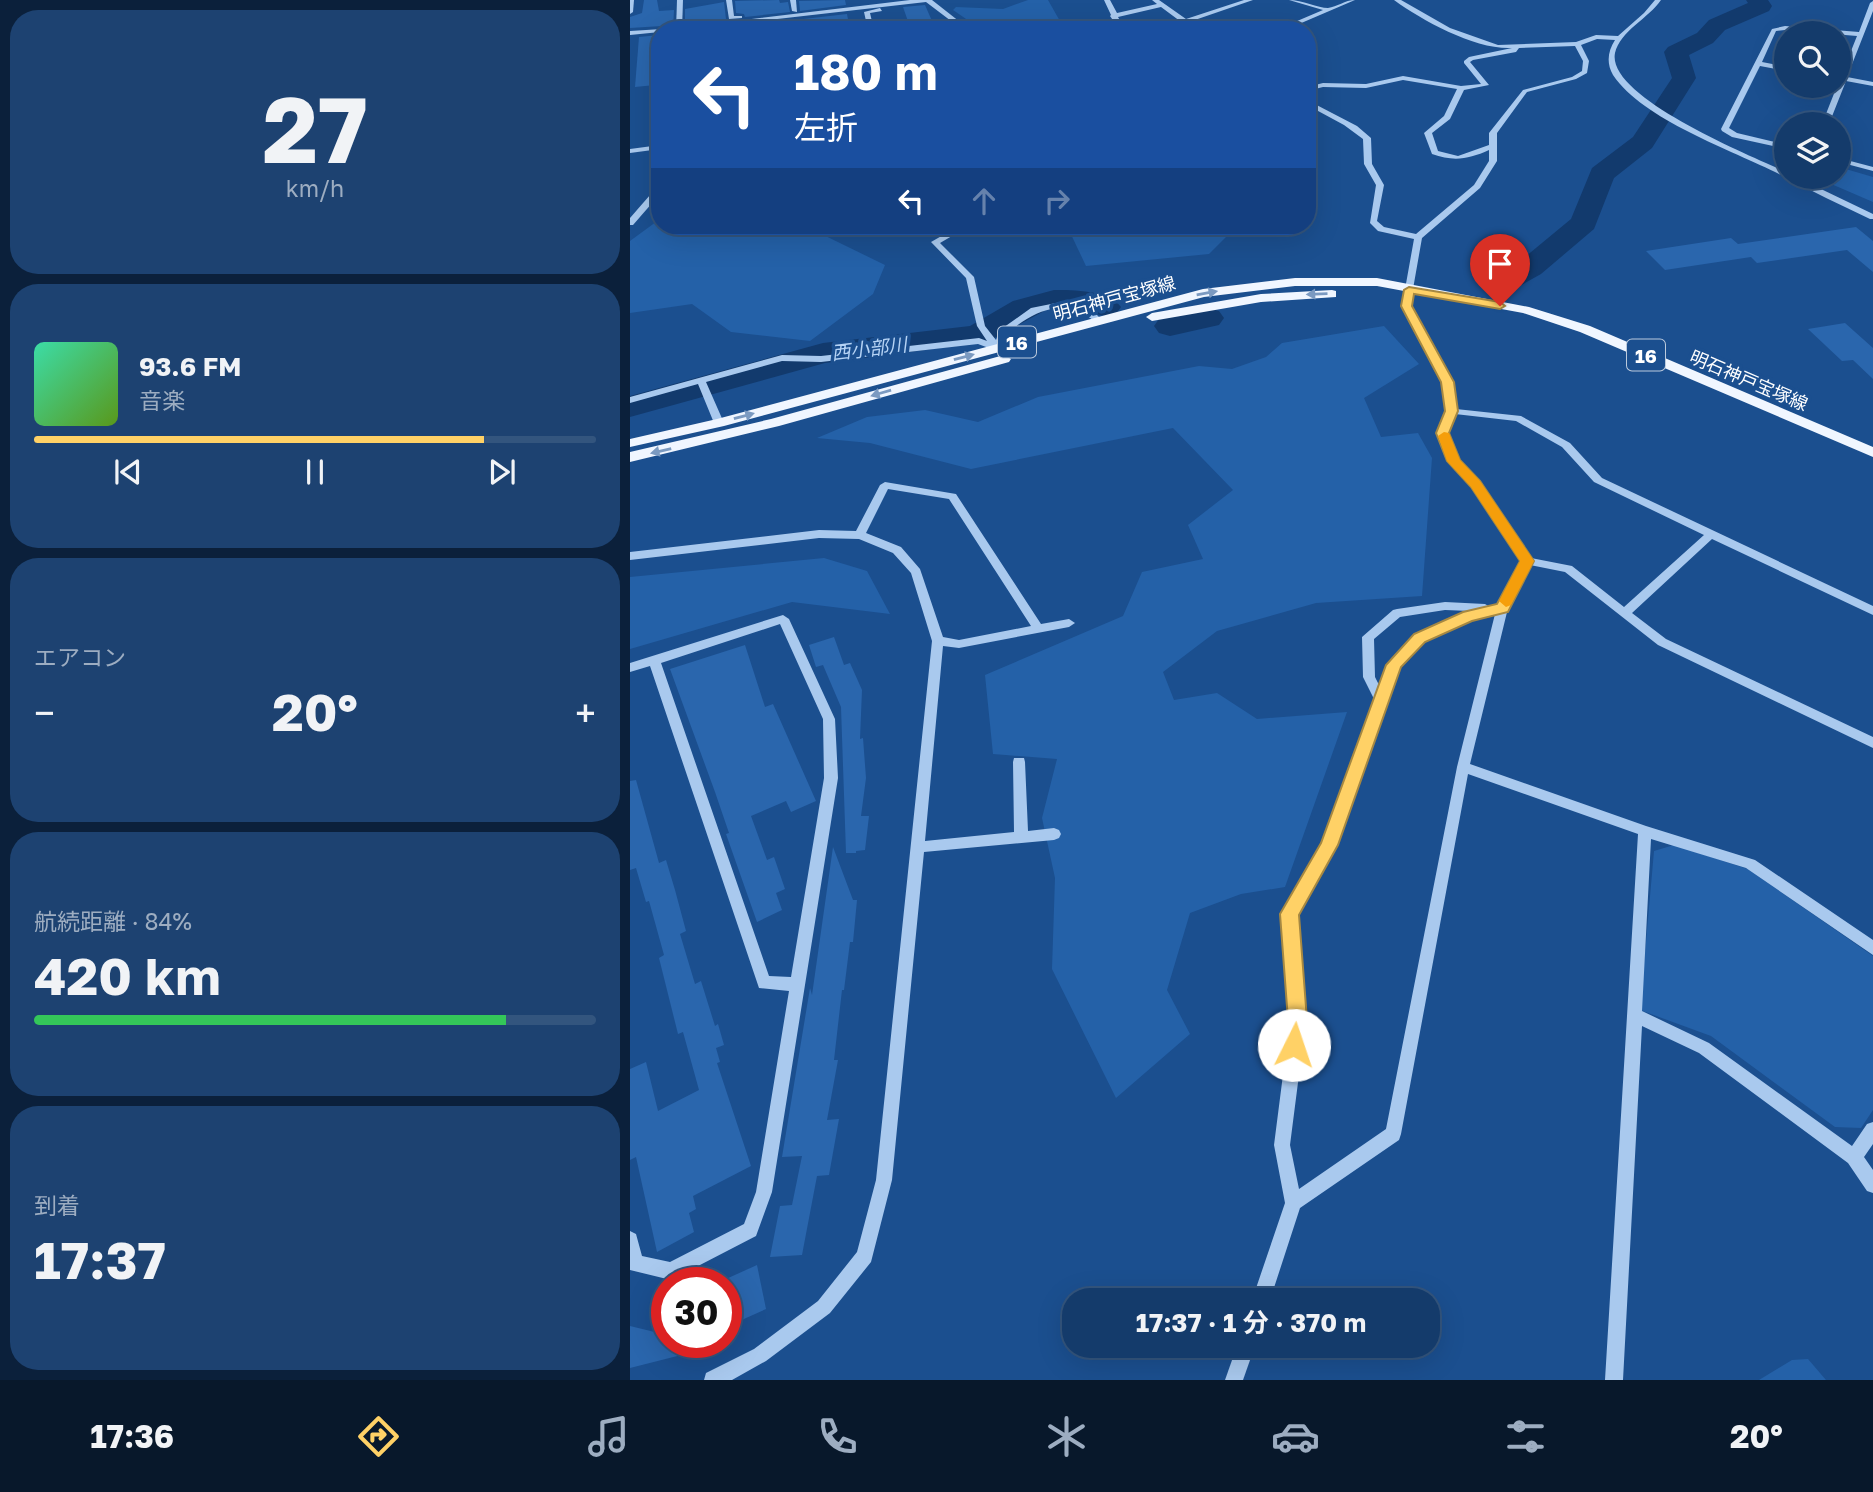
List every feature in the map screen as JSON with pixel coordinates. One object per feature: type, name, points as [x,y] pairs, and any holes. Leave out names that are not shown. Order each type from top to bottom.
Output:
[{"type":"main road","name":"明石神戸宝塚線","points":[[630,443],[719,423],[1203,293],[1251,285],[1295,282],[1377,282],[1525,310],[1585,329],[1873,452]]},
{"type":"main road","name":"明石神戸宝塚線","points":[[630,457],[774,423],[1151,317],[1261,298],[1409,290]]},
{"type":"street","points":[[630,12],[631,0]]},
{"type":"street","points":[[679,21],[680,0]]},
{"type":"street","points":[[729,0],[731,18],[863,4],[862,0]]},
{"type":"street","points":[[793,0],[795,11]]},
{"type":"street","points":[[1107,0],[1116,21]]},
{"type":"street","points":[[1155,0],[1187,21],[1250,0]]},
{"type":"street","points":[[1292,0],[1330,10]]},
{"type":"street","points":[[1302,21],[1352,0]]},
{"type":"street","points":[[1396,0],[1448,29],[1497,47],[1577,44],[1596,37],[1618,37]]},
{"type":"street","points":[[1658,0],[1647,14],[1618,37],[1611,55],[1611,65],[1623,87],[1658,112],[1774,169]]},
{"type":"street","points":[[745,21],[930,1],[955,21]]},
{"type":"street","points":[[869,21],[867,12],[930,1]]},
{"type":"street","points":[[1851,57],[1873,3]]},
{"type":"street","points":[[1113,16],[1163,5]]},
{"type":"street","points":[[788,21],[799,20]]},
{"type":"street","points":[[1774,144],[1735,135],[1725,129],[1774,30],[1785,28],[1861,34]]},
{"type":"street","points":[[630,33],[651,31]]},
{"type":"street","points":[[1577,44],[1586,61],[1585,72],[1574,78],[1525,91],[1493,133],[1493,161],[1477,186],[1418,237],[1406,306],[1448,382],[1451,411],[1443,433],[1454,461],[1476,484],[1527,561],[1568,569],[1662,642],[1873,743]]},
{"type":"street","points":[[1316,87],[1366,86],[1403,78],[1461,88],[1486,85],[1466,62],[1471,58],[1514,51],[1516,47]]},
{"type":"street","points":[[1757,63],[1774,66]]},
{"type":"street","points":[[1851,80],[1873,84]]},
{"type":"street","points":[[1461,88],[1447,117],[1428,133],[1436,152],[1450,159],[1459,159],[1493,146]]},
{"type":"street","points":[[1316,108],[1332,118],[1356,127],[1367,138],[1368,164],[1380,185],[1373,221],[1381,229],[1418,237]]},
{"type":"street","points":[[1729,147],[1735,135]]},
{"type":"street","points":[[630,151],[651,149]]},
{"type":"street","points":[[1851,163],[1873,169]]},
{"type":"street","points":[[1816,189],[1873,216]]},
{"type":"street","points":[[630,223],[651,200]]},
{"type":"street","points":[[948,235],[935,242],[970,277],[981,326],[997,348]]},
{"type":"street","points":[[997,348],[1003,332],[1034,310],[1061,305],[1087,310],[1098,320]]},
{"type":"street","points":[[630,400],[782,358],[821,359],[979,341],[997,348]]},
{"type":"street","points":[[701,380],[719,423]]},
{"type":"street","points":[[1451,411],[1518,418],[1566,445],[1598,480],[1873,611]]},
{"type":"street","points":[[860,535],[885,485],[952,496],[1038,628]]},
{"type":"street","points":[[630,556],[819,534],[860,535],[897,550],[916,572],[939,640],[884,1180],[865,1256],[824,1307],[760,1355],[713,1380]]},
{"type":"street","points":[[1626,612],[1710,535]]},
{"type":"street","points":[[1293,1203],[1393,1134],[1463,767],[1502,608],[1527,561]]},
{"type":"street","points":[[1382,703],[1369,677],[1368,637],[1396,614],[1445,606],[1502,608]]},
{"type":"street","points":[[1265,1288],[1293,1203],[1282,1145],[1297,1020],[1290,914],[1329,845],[1394,665],[1419,638],[1468,616],[1502,608]]},
{"type":"street","points":[[630,668],[783,619],[830,719],[831,778],[764,1192],[750,1230],[671,1271],[635,1263],[630,1240]]},
{"type":"street","points":[[939,640],[959,644],[1069,623]]},
{"type":"street","points":[[654,660],[764,983],[797,984]]},
{"type":"street","points":[[1019,762],[1021,837]]},
{"type":"street","points":[[1463,767],[1645,831],[1751,864],[1873,948]]},
{"type":"street","points":[[1614,1380],[1645,831]]},
{"type":"street","points":[[918,847],[1054,834]]},
{"type":"street","points":[[1634,1015],[1704,1048],[1854,1157],[1873,1185]]},
{"type":"street","points":[[1854,1157],[1873,1130]]},
{"type":"street","points":[[1234,1380],[1242,1358]]},
{"type":"shaded area","points":[[1028,0],[1048,0],[1060,21],[969,21],[953,10],[956,7],[1003,9]]},
{"type":"shaded area","points":[[1851,171],[1873,177],[1873,202],[1843,189],[1851,189]]},
{"type":"shaded area","points":[[651,226],[651,235],[823,235],[885,265],[873,294],[810,341],[731,332],[692,304],[630,313],[630,241]]},
{"type":"shaded area","points":[[1071,235],[1228,235],[1209,254],[1086,266]]},
{"type":"shaded area","points":[[1384,326],[1419,364],[1364,398],[1381,437],[1418,433],[1432,458],[1422,596],[1316,603],[1217,631],[1163,672],[1174,700],[1217,693],[1257,719],[1347,712],[1285,887],[1241,894],[1190,913],[1167,990],[1190,1034],[1116,1098],[1052,969],[1055,878],[1042,818],[1057,759],[993,754],[985,675],[1123,616],[1142,572],[1203,559],[1188,525],[1233,490],[1173,428],[971,469],[870,443],[817,438],[867,417],[925,410],[978,422],[1038,397],[1199,366],[1232,369],[1266,357],[1282,343]]},
{"type":"shaded area","points":[[824,558],[867,571],[890,614],[792,602],[630,649],[630,577]]},
{"type":"shaded area","points":[[1674,845],[1748,869],[1873,956],[1873,1110],[1861,1128],[1835,1127],[1711,1036],[1640,1010],[1654,851]]},
{"type":"shaded area","points":[[1808,1359],[1826,1380],[1759,1380],[1792,1360]]},
{"type":"building","points":[[644,0],[657,0],[659,11],[674,10],[673,21],[651,21],[651,27],[630,28],[630,17],[642,13]]},
{"type":"building","points":[[779,0],[780,3],[788,2],[790,12],[745,17],[744,14],[736,13],[735,1]]},
{"type":"building","points":[[845,0],[846,5],[800,11],[799,1]]},
{"type":"building","points":[[724,2],[726,19],[685,21],[685,9]]},
{"type":"building","points":[[925,5],[932,21],[908,21],[903,7]]},
{"type":"building","points":[[847,14],[848,21],[785,21]]},
{"type":"building","points":[[651,36],[651,85],[635,87],[639,37]]},
{"type":"building","points":[[1856,227],[1873,241],[1873,272],[1847,250],[1757,263],[1751,257],[1665,270],[1646,251],[1731,238],[1738,244]]},
{"type":"building","points":[[1845,323],[1873,348],[1873,379],[1853,360],[1842,361],[1808,329]]},
{"type":"building","points":[[834,637],[844,665],[850,663],[862,690],[860,739],[863,738],[866,778],[861,816],[869,816],[865,850],[856,853],[846,853],[841,707],[823,665],[816,667],[809,645]]},
{"type":"building","points":[[745,645],[765,707],[773,704],[816,801],[791,812],[786,801],[751,816],[767,860],[774,857],[785,889],[776,893],[782,910],[757,922],[726,834],[729,833],[715,792],[670,669]]},
{"type":"building","points":[[636,780],[659,863],[666,860],[675,890],[686,931],[680,934],[695,984],[701,981],[715,1026],[718,1024],[724,1045],[716,1048],[720,1062],[717,1063],[751,1166],[693,1196],[696,1209],[689,1213],[694,1232],[657,1252],[636,1157],[630,1160],[630,1069],[646,1062],[658,1111],[699,1090],[683,1032],[678,1034],[659,958],[664,955],[649,901],[646,902],[636,868],[630,870],[630,781]]},
{"type":"building","points":[[833,847],[853,900],[857,900],[853,942],[850,942],[842,990],[834,1060],[838,1060],[827,1120],[839,1119],[829,1175],[817,1176],[802,1255],[770,1257],[780,1206],[792,1205],[802,1156],[782,1157],[810,988],[812,995]]},
{"type":"building","points":[[757,1265],[766,1309],[742,1320],[742,1272]]},
{"type":"building","points":[[630,1326],[651,1331],[651,1358],[669,1358],[630,1368]]},
{"type":"waterway","name":"西小部川","points":[[1498,285],[1530,268],[1584,223],[1602,174],[1643,142],[1684,78],[1676,52],[1705,38],[1717,25],[1761,6],[1757,0]]},
{"type":"waterway","name":"西小部川","points":[[630,407],[823,353],[976,335],[1024,308],[1044,301],[1074,300],[1105,307]]},
{"type":"waterway","name":"西小部川","points":[[1170,326],[1208,318]]},
{"type":"slow traffic","points":[[1444,436],[1454,461],[1476,484],[1527,561],[1506,601]]},
{"type":"route","points":[[1294,1045],[1297,1020],[1290,914],[1329,845],[1394,665],[1419,638],[1468,616],[1502,608],[1527,561],[1476,484],[1454,461],[1443,433],[1451,411],[1448,382],[1406,306],[1409,290],[1500,306]]}]
